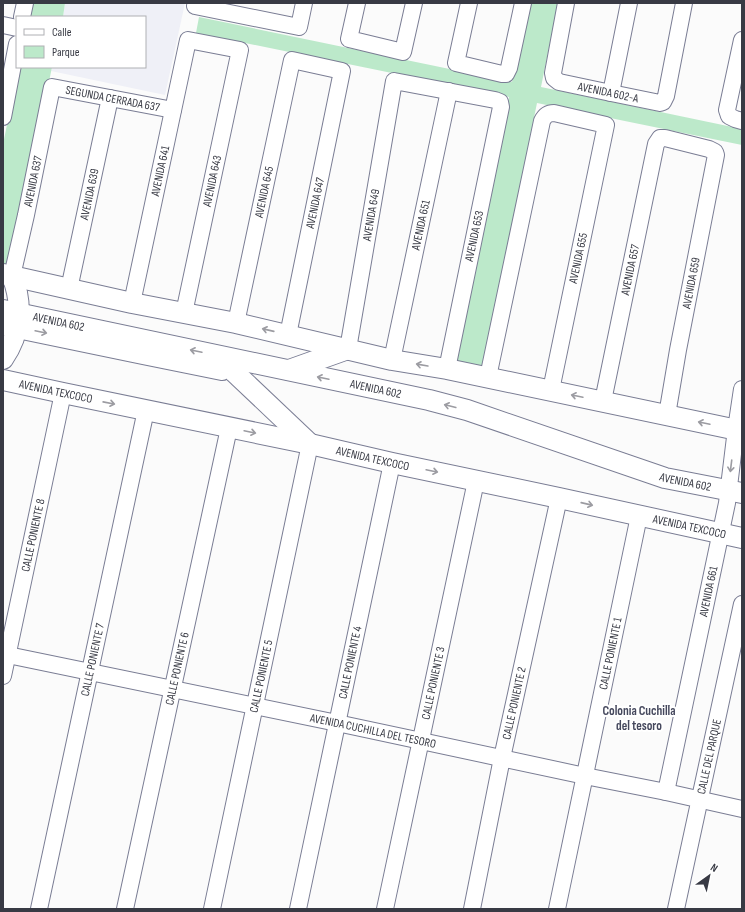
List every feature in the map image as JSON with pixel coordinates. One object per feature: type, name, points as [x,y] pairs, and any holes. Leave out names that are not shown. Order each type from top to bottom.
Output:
[{"type":"main road","points":[[7,275],[132,303],[236,323],[392,360],[447,369],[739,430]]},
{"type":"main road","points":[[3,358],[13,341],[10,319],[18,297],[16,287],[7,275]]},
{"type":"main road","name":"AVENIDA 602","points":[[10,319],[288,370],[428,400],[467,410],[665,478],[735,498]]},
{"type":"main road","name":"AVENIDA 602","points":[[10,319],[143,354],[279,381],[460,422],[504,434],[667,490],[735,498]]},
{"type":"main road","points":[[288,370],[348,350]]},
{"type":"main road","points":[[234,372],[310,444]]},
{"type":"main road","name":"AVENIDA TEXCOCO","points":[[3,380],[310,444],[720,534],[741,535]]},
{"type":"street","points":[[22,16],[25,3]]},
{"type":"street","points":[[196,4],[249,10],[299,27],[304,3]]},
{"type":"street","points":[[357,3],[349,39],[403,52],[414,3]]},
{"type":"street","points":[[469,3],[456,63],[499,74],[506,74],[509,68],[524,3]]},
{"type":"street","name":"AVENIDA 602-A","points":[[566,3],[553,73],[554,78],[559,82],[657,103],[663,102],[666,96],[684,3]]},
{"type":"street","points":[[611,93],[629,3]]},
{"type":"street","points":[[3,25],[16,28]]},
{"type":"street","name":"AVENIDA 643","points":[[184,313],[240,50],[188,40]]},
{"type":"street","name":"AVENIDA 641","points":[[132,303],[188,40]]},
{"type":"street","points":[[735,118],[727,110],[742,40]]},
{"type":"street","points":[[3,117],[16,49]]},
{"type":"street","name":"AVENIDA 645","points":[[236,323],[292,60],[342,71]]},
{"type":"street","name":"AVENIDA 647","points":[[288,335],[342,71]]},
{"type":"street","name":"AVENIDA 649","points":[[348,350],[394,81],[450,91]]},
{"type":"street","name":"SEGUNDA CERRADA 637","points":[[52,87],[173,110]]},
{"type":"street","name":"AVENIDA 637","points":[[7,275],[52,87]]},
{"type":"street","name":"AVENIDA 653","points":[[447,369],[501,107],[500,102],[495,100],[450,91]]},
{"type":"street","name":"AVENIDA 651","points":[[392,360],[450,91]]},
{"type":"street","name":"AVENIDA 639","points":[[69,289],[110,98]]},
{"type":"street","name":"AVENIDA 655","points":[[488,378],[542,121],[546,114],[554,113],[606,125],[551,390]]},
{"type":"street","name":"AVENIDA 657","points":[[603,401],[656,144],[660,138],[665,138],[709,149],[715,152]]},
{"type":"street","name":"AVENIDA 659","points":[[667,415],[678,350],[716,158],[715,152]]},
{"type":"street","name":"AVENIDA 661","points":[[666,792],[720,534],[735,498],[742,389]]},
{"type":"street","name":"CALLE PONIENTE 8","points":[[3,676],[5,655],[63,393]]},
{"type":"street","name":"CALLE PONIENTE 7","points":[[39,909],[146,410]]},
{"type":"street","name":"CALLE PONIENTE 6","points":[[125,909],[229,428]]},
{"type":"street","name":"CALLE PONIENTE 5","points":[[212,909],[310,444]]},
{"type":"street","name":"CALLE PONIENTE 4","points":[[298,909],[392,463]]},
{"type":"street","name":"CALLE PONIENTE 3","points":[[385,909],[476,481]]},
{"type":"street","name":"CALLE PONIENTE 2","points":[[472,909],[502,758],[558,498]]},
{"type":"street","name":"CALLE PONIENTE 1","points":[[556,909],[639,516]]},
{"type":"street","name":"CALLE DEL PARQUE","points":[[676,909],[742,604]]},
{"type":"street","name":"AVENIDA CUCHILLA DEL TESORO","points":[[5,655],[337,723],[742,809]]},
{"type":"shaded area","points":[[65,3],[185,3],[165,95],[51,71],[52,68],[146,68],[146,16],[63,16]]},
{"type":"green space","points":[[32,3],[65,3],[63,16],[29,16]]},
{"type":"green space","points":[[529,3],[558,3],[541,87],[742,129],[742,145],[537,103],[483,367],[455,361],[509,97],[196,33],[199,17],[512,82]]},
{"type":"green space","points":[[19,68],[52,68],[11,268],[3,266],[3,144]]},
{"type":"district","name":"Colonia Cuchilla del tesoro","points":[[639,718]]}]
